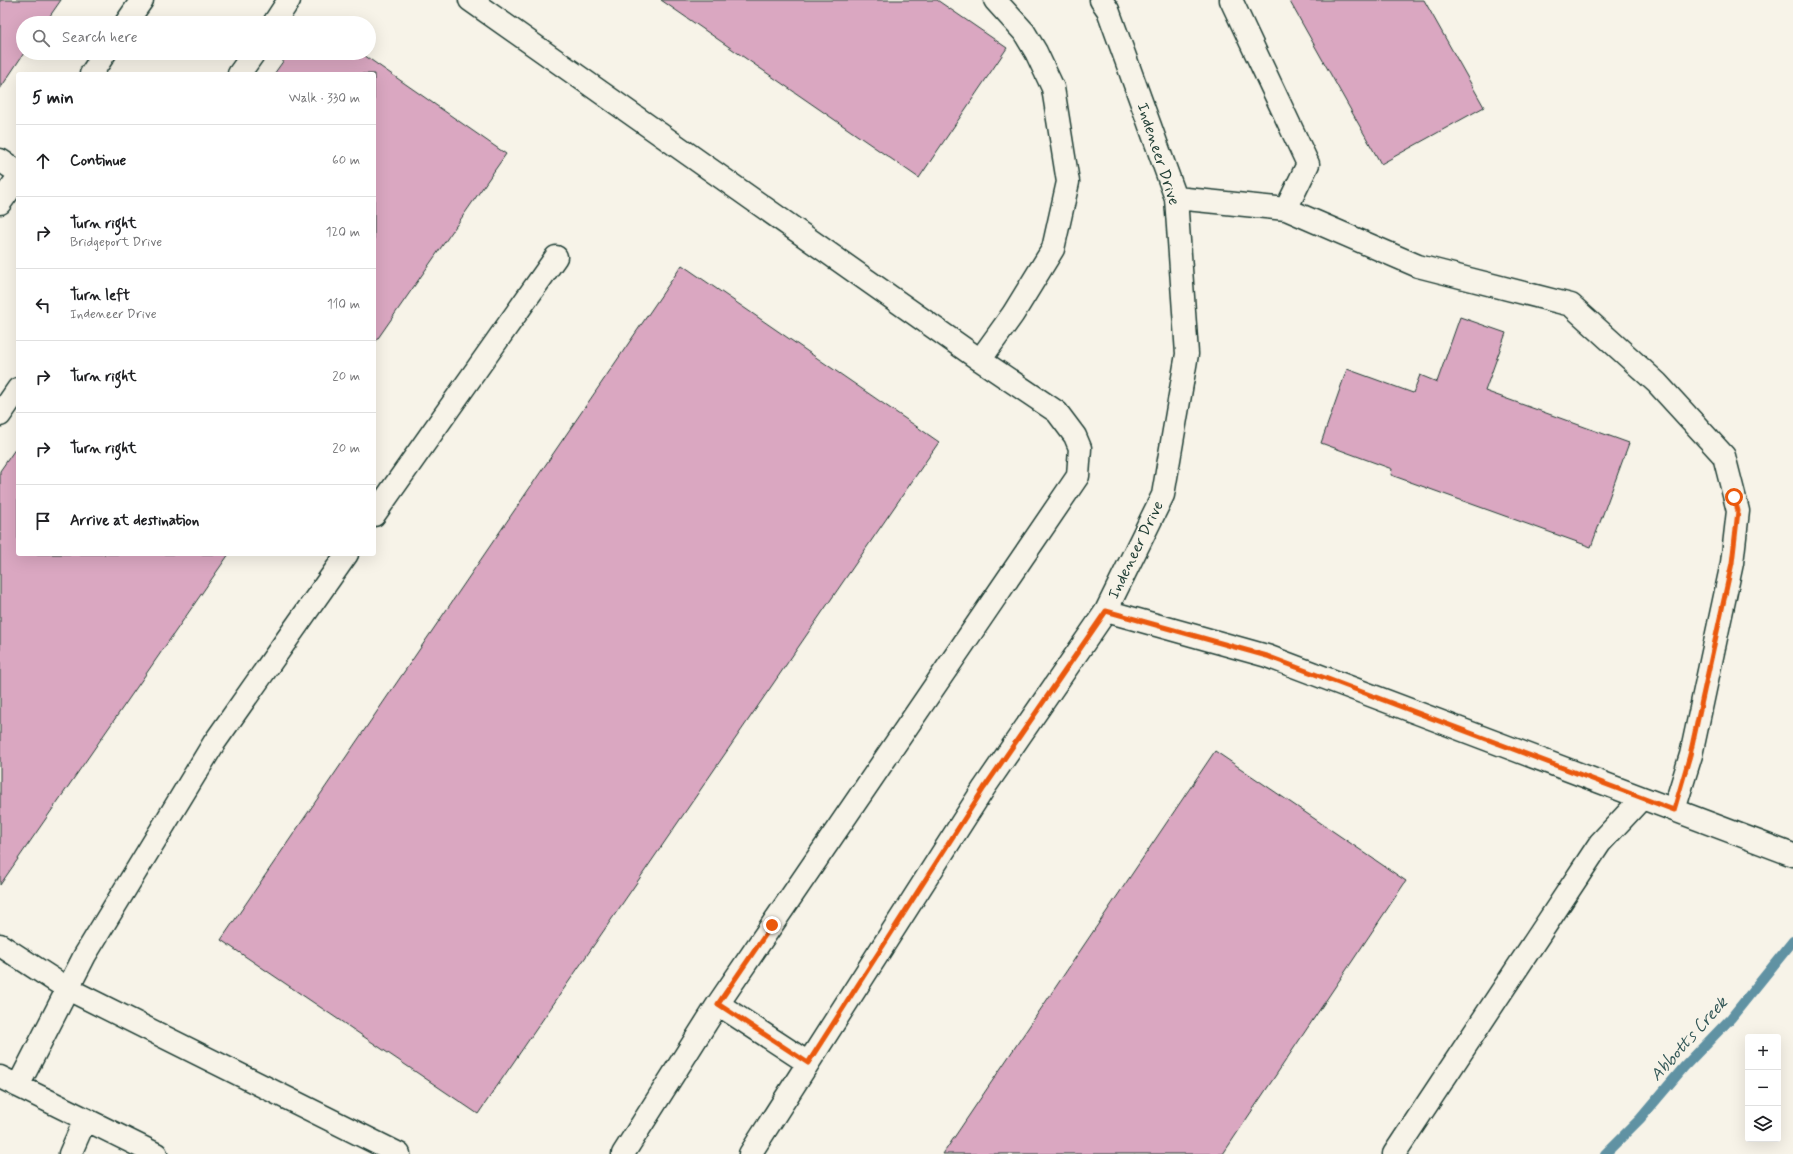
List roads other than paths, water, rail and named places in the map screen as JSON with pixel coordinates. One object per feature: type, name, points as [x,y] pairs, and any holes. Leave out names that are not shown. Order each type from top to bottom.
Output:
[{"type":"street","points":[[131,16],[142,0]]},
{"type":"street","points":[[279,16],[289,0]]},
{"type":"street","points":[[470,0],[980,360],[1057,412],[1075,436],[1080,448],[1078,476],[718,1004],[623,1154]]},
{"type":"street","points":[[980,360],[1013,314],[1053,249],[1068,182],[1053,88],[1036,52],[1024,32],[995,0]]},
{"type":"street","name":"Indeneer Drive","points":[[750,1154],[984,788],[1106,611],[1163,495],[1187,354],[1176,198],[1108,10],[1101,0]]},
{"type":"street","points":[[1231,0],[1308,164],[1286,209]]},
{"type":"street","points":[[91,72],[100,60]]},
{"type":"street","points":[[240,72],[249,60]]},
{"type":"street","points":[[0,160],[16,171]]},
{"type":"street","points":[[0,203],[16,181]]},
{"type":"street","points":[[1176,198],[1286,209],[1418,266],[1571,305],[1656,382],[1724,456],[1738,511],[1732,563],[1690,755],[1674,810]]},
{"type":"street","points":[[376,513],[556,257]]},
{"type":"street","points":[[0,415],[16,392]]},
{"type":"street","points":[[156,1154],[6,1083],[68,989],[85,955],[214,743],[346,556]]},
{"type":"street","points":[[1106,611],[1267,656],[1793,854]]},
{"type":"street","points":[[1394,1154],[1600,843],[1642,798]]},
{"type":"street","points":[[0,945],[68,989],[399,1154]]},
{"type":"street","points":[[718,1004],[808,1063]]},
{"type":"street","points":[[70,1154],[85,1120]]},
{"type":"waterway","name":"Abbotts Creek","points":[[1605,1154],[1640,1119],[1684,1067],[1731,1018],[1793,941]]}]
